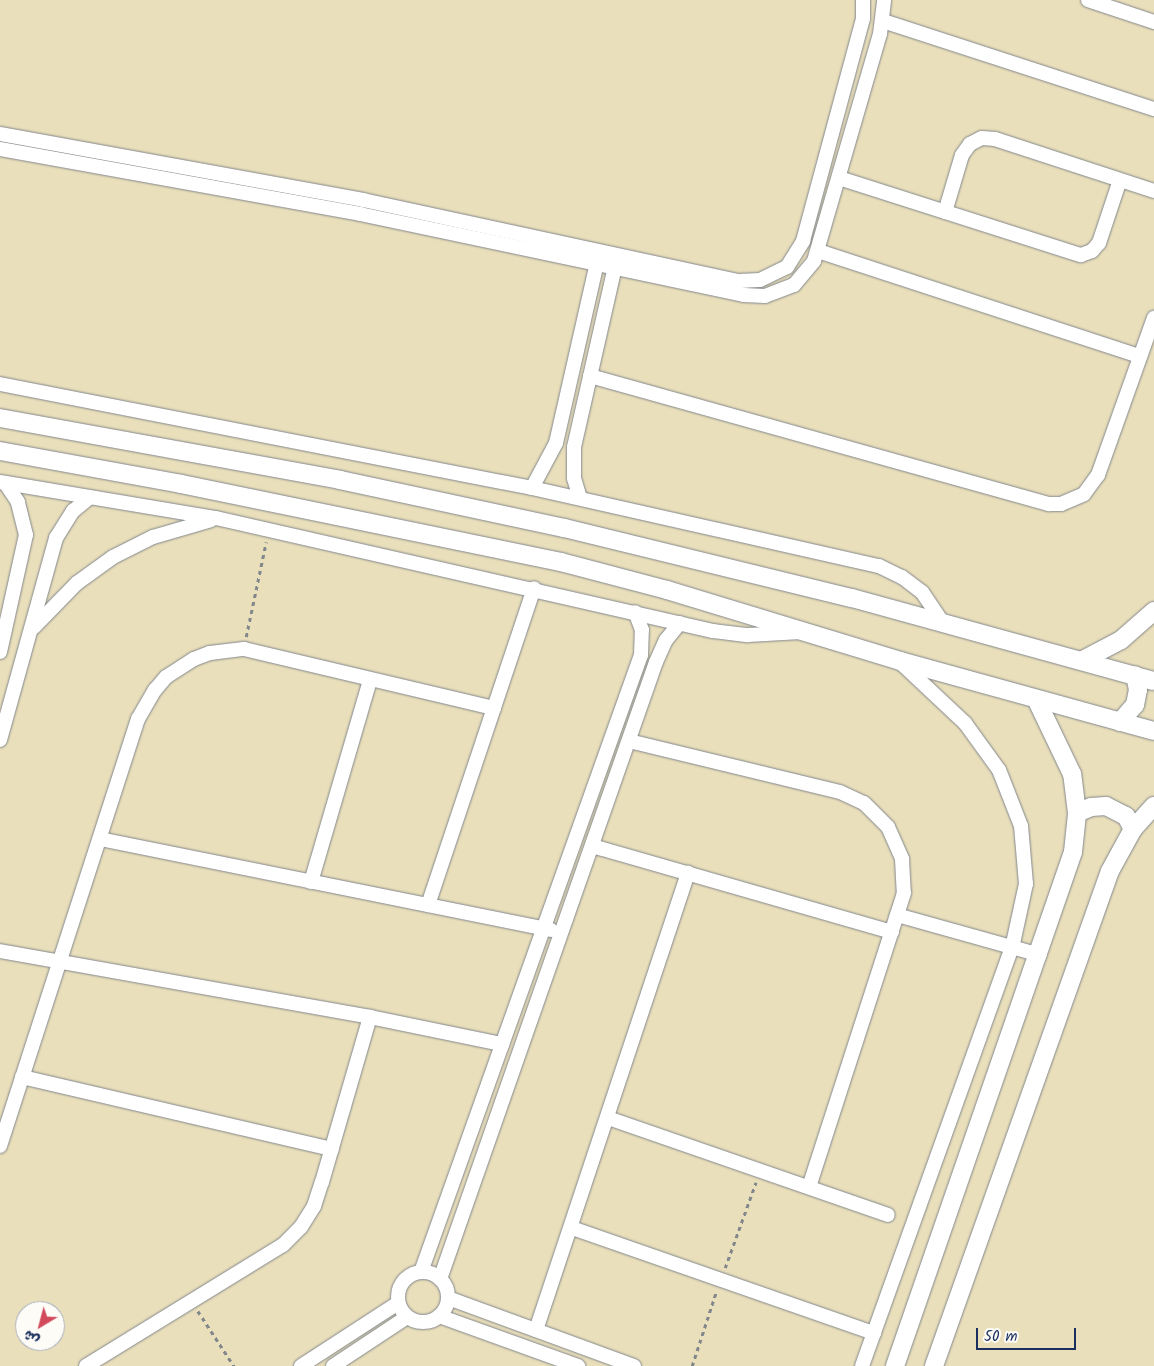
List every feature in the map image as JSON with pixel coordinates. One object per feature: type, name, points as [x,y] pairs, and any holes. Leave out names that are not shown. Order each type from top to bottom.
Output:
[{"type":"street","points":[[0,149],[360,214],[597,263],[620,263],[740,281],[760,280],[787,267],[803,242],[863,18],[863,0]]},
{"type":"street","points":[[0,134],[363,200],[620,263],[744,296],[765,296],[785,290],[802,278],[818,251],[883,21],[884,0]]},
{"type":"street","points":[[1088,0],[1154,22]]},
{"type":"street","points":[[883,21],[1154,109]]},
{"type":"street","points":[[945,212],[962,155],[970,144],[982,138],[995,139],[1154,191]]},
{"type":"street","points":[[97,165],[100,151]]},
{"type":"street","points":[[839,178],[1081,255],[1092,251],[1099,243],[1120,180]]},
{"type":"street","points":[[818,251],[1140,356]]},
{"type":"street","points":[[532,488],[552,453],[597,263]]},
{"type":"street","points":[[580,498],[573,456],[590,376],[620,263]]},
{"type":"street","points":[[590,376],[1049,504],[1061,504],[1084,494],[1098,475],[1154,318]]},
{"type":"street","points":[[0,384],[532,488],[879,566],[912,584],[930,601],[943,623]]},
{"type":"street","points":[[565,402],[583,406]]},
{"type":"street","points":[[0,418],[228,458],[452,504],[690,558],[1083,660],[1154,681]]},
{"type":"street","points":[[0,451],[181,484],[561,562],[668,590],[900,661],[1154,731]]},
{"type":"street","points":[[552,453],[573,456]]},
{"type":"street","points":[[3,482],[216,518],[534,588],[680,623],[748,635],[801,632]]},
{"type":"street","points":[[0,652],[26,535],[18,502],[3,482]]},
{"type":"street","points":[[0,740],[56,538],[73,511],[90,497]]},
{"type":"street","points":[[32,629],[77,583],[113,557],[153,537],[216,518]]},
{"type":"street","points":[[428,905],[534,588]]},
{"type":"street","points":[[1083,660],[1121,640],[1154,611]]},
{"type":"street","points":[[448,1298],[439,1316],[427,1322],[407,1317],[398,1303],[402,1282],[421,1272],[641,655],[642,630],[635,612]]},
{"type":"street","points":[[628,1365],[448,1298],[440,1278],[661,651],[680,623]]},
{"type":"street","points":[[0,1146],[138,719],[155,690],[180,667],[194,658],[219,651],[244,649],[494,708]]},
{"type":"street","points":[[862,1366],[1012,948],[1026,884],[1025,846],[1016,807],[999,770],[976,736],[900,661]]},
{"type":"street","points":[[1120,722],[1135,705],[1138,690],[1135,675]]},
{"type":"street","points":[[311,882],[370,680]]},
{"type":"street","points":[[895,1366],[1040,955],[1073,852],[1077,813],[1068,761],[1036,699]]},
{"type":"street","points":[[629,741],[840,792],[864,803],[888,827],[902,859],[904,893],[809,1188]]},
{"type":"street","points":[[1077,813],[1091,807],[1106,806],[1126,816],[1134,829]]},
{"type":"street","points":[[934,1366],[1110,871],[1134,829],[1154,806]]},
{"type":"street","points":[[100,839],[562,932]]},
{"type":"street","points":[[592,846],[892,932]]},
{"type":"street","points":[[536,1330],[572,1228],[688,873]]},
{"type":"street","points":[[897,915],[1040,955]]},
{"type":"street","points":[[0,951],[59,964],[370,1017],[502,1044]]},
{"type":"street","points":[[86,1366],[283,1245],[301,1227],[314,1206],[370,1017]]},
{"type":"street","points":[[22,1077],[332,1149]]},
{"type":"street","points":[[608,1118],[888,1215]]},
{"type":"street","points":[[572,1228],[874,1333]]},
{"type":"street","points":[[421,1272],[440,1278]]},
{"type":"street","points":[[301,1366],[398,1303]]},
{"type":"street","points":[[439,1316],[578,1366]]},
{"type":"street","points":[[333,1366],[407,1317]]},
{"type":"path","points":[[244,649],[268,530]]},
{"type":"path","points":[[192,1301],[234,1366]]}]
